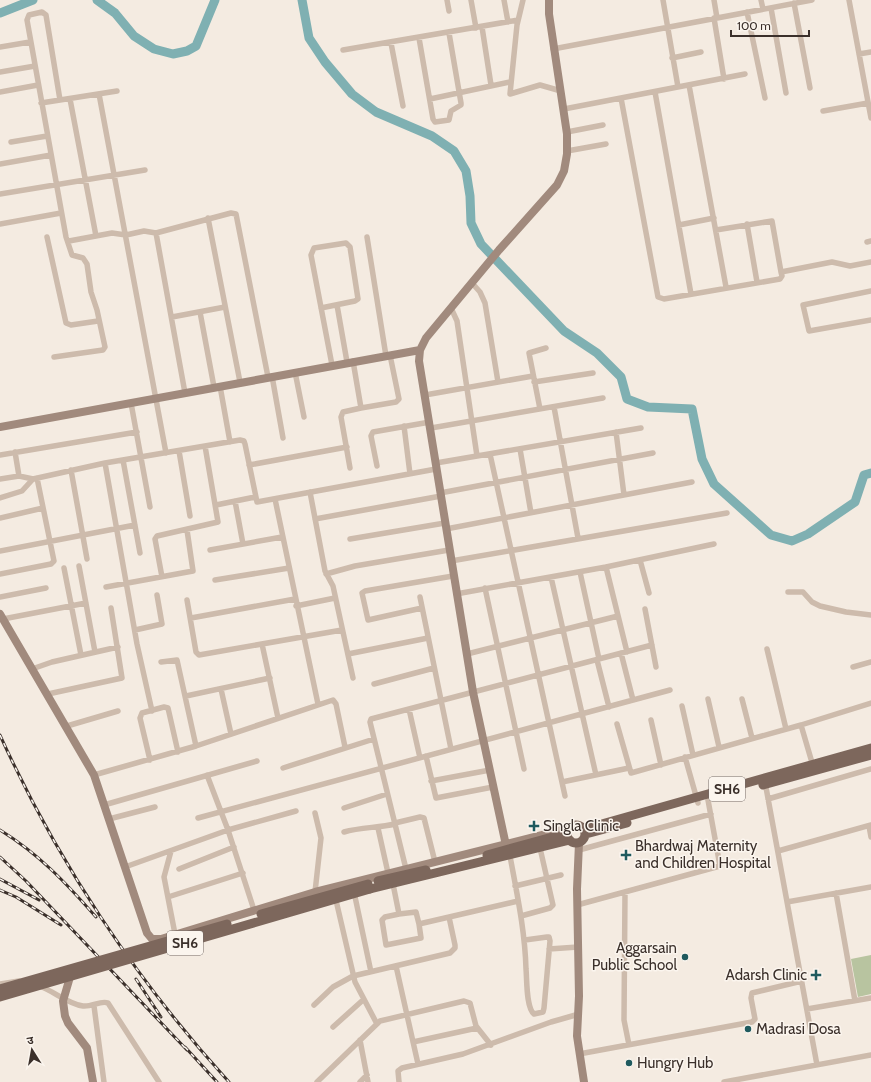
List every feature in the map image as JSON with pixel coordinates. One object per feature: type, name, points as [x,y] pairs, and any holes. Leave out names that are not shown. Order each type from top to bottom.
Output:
[{"type":"main road","name":"SH6","points":[[813,768],[871,748]]},
{"type":"main road","name":"SH6","points":[[0,997],[370,886],[393,884],[507,850],[540,848],[569,834],[576,825],[584,832],[813,768],[871,755]]},
{"type":"main road","name":"SH6","points":[[698,800],[708,800],[765,781]]},
{"type":"main road","points":[[579,846],[584,838],[584,832]]},
{"type":"main road","name":"SH6","points":[[0,989],[370,886],[569,834]]},
{"type":"main road","name":"SH6","points":[[569,834],[579,846]]},
{"type":"street","points":[[447,0],[449,12]]},
{"type":"street","points":[[471,0],[479,27],[491,85]]},
{"type":"street","points":[[504,0],[508,22]]},
{"type":"street","points":[[523,0],[518,20],[509,92],[511,94],[535,86],[547,87],[561,91]]},
{"type":"street","points":[[525,940],[549,937],[544,1010],[541,1013],[534,1014],[531,1011],[528,999],[525,940],[521,916],[483,741],[466,654],[419,361],[420,350],[426,338],[499,250],[557,185],[564,171],[567,152],[567,132],[553,49],[549,0]]},
{"type":"street","points":[[663,0],[678,87]]},
{"type":"street","points":[[714,0],[715,18],[724,79]]},
{"type":"street","points":[[761,0],[763,9]]},
{"type":"street","points":[[553,49],[771,8],[782,3],[812,0]]},
{"type":"street","points":[[849,0],[859,54],[868,86],[868,103],[871,117]]},
{"type":"street","points":[[794,3],[810,88]]},
{"type":"street","points":[[771,8],[786,92]]},
{"type":"street","points":[[54,358],[104,349],[87,264],[83,258],[72,255],[69,241],[66,237],[41,104],[30,42],[28,17],[44,12],[60,100]]},
{"type":"street","points":[[747,12],[765,98]]},
{"type":"street","points":[[343,50],[518,20]]},
{"type":"street","points":[[419,38],[435,122],[447,121],[450,119],[452,109],[461,105],[449,33]]},
{"type":"street","points":[[0,47],[30,42]]},
{"type":"street","points":[[392,42],[403,106]]},
{"type":"street","points":[[672,58],[701,52]]},
{"type":"street","points":[[859,54],[871,52]]},
{"type":"street","points":[[0,72],[35,66]]},
{"type":"street","points":[[564,109],[745,74]]},
{"type":"street","points":[[430,99],[510,82]]},
{"type":"street","points":[[0,92],[38,85]]},
{"type":"street","points":[[689,85],[726,288]]},
{"type":"street","points":[[41,104],[117,91]]},
{"type":"street","points":[[655,92],[691,294]]},
{"type":"street","points":[[99,94],[166,453]]},
{"type":"street","points":[[621,98],[658,297],[664,299],[780,279],[782,276],[772,221],[716,230]]},
{"type":"street","points":[[70,99],[96,236]]},
{"type":"street","points":[[823,111],[868,103]]},
{"type":"street","points":[[567,132],[603,125]]},
{"type":"street","points":[[11,142],[47,136]]},
{"type":"street","points":[[567,152],[606,144]]},
{"type":"street","points":[[0,164],[51,155]]},
{"type":"street","points":[[0,194],[145,170]]},
{"type":"street","points":[[69,241],[112,234],[126,235],[144,231],[156,233],[231,212],[236,214],[283,438]]},
{"type":"street","points":[[0,224],[62,213]]},
{"type":"street","points":[[208,218],[240,382]]},
{"type":"street","points":[[679,225],[714,218]]},
{"type":"street","points":[[746,224],[757,282]]},
{"type":"street","points":[[156,233],[185,393]]},
{"type":"street","points":[[47,237],[66,323],[71,326],[98,321]]},
{"type":"street","points":[[350,468],[341,414],[345,411],[396,402],[399,399],[388,355],[367,237]]},
{"type":"street","points":[[322,308],[358,299],[350,247],[346,243],[314,248],[311,252],[332,365]]},
{"type":"street","points":[[781,272],[832,262],[850,266],[871,262]]},
{"type":"street","points":[[472,283],[480,292],[485,303],[498,382]]},
{"type":"street","points":[[871,291],[803,305],[810,331],[871,320]]},
{"type":"street","points":[[337,305],[361,408]]},
{"type":"street","points":[[172,317],[225,307]]},
{"type":"street","points":[[451,308],[457,321],[477,456]]},
{"type":"street","points":[[200,312],[230,442]]},
{"type":"street","points":[[540,409],[529,353],[546,348]]},
{"type":"street","points":[[0,427],[420,350]]},
{"type":"street","points":[[295,372],[304,417]]},
{"type":"street","points":[[425,395],[498,382],[593,373]]},
{"type":"street","points":[[377,466],[372,434],[374,431],[404,426],[473,421],[603,398]]},
{"type":"street","points":[[131,403],[150,507]]},
{"type":"street","points":[[554,407],[578,538]]},
{"type":"street","points":[[404,426],[410,474]]},
{"type":"street","points":[[0,478],[19,476],[35,478],[105,463],[230,442],[244,441],[255,497],[258,502],[410,474],[477,456],[640,428]]},
{"type":"street","points":[[0,455],[136,432]]},
{"type":"street","points":[[616,432],[624,495]]},
{"type":"street","points":[[162,577],[156,537],[158,535],[218,524],[205,446]]},
{"type":"street","points":[[249,465],[347,447]]},
{"type":"street","points":[[520,449],[531,513]]},
{"type":"street","points":[[179,451],[190,516]]},
{"type":"street","points":[[15,452],[19,476]]},
{"type":"street","points":[[315,519],[652,453]]},
{"type":"street","points":[[490,454],[565,796]]},
{"type":"street","points":[[123,460],[140,552]]},
{"type":"street","points":[[105,463],[126,584],[152,711]]},
{"type":"street","points":[[71,470],[87,559]]},
{"type":"street","points":[[0,498],[22,490],[35,478]]},
{"type":"street","points":[[0,574],[53,563],[54,558],[35,478]]},
{"type":"street","points":[[350,539],[504,518],[692,482]]},
{"type":"street","points":[[310,492],[326,574],[331,582],[353,678]]},
{"type":"street","points":[[216,505],[255,497]]},
{"type":"street","points":[[275,499],[318,704]]},
{"type":"street","points":[[235,501],[243,544]]},
{"type":"street","points":[[0,518],[43,508]]},
{"type":"street","points":[[451,561],[727,513]]},
{"type":"street","points":[[0,551],[135,525]]},
{"type":"street","points":[[106,587],[191,572],[194,570],[187,530]]},
{"type":"street","points":[[210,550],[282,537]]},
{"type":"street","points":[[456,594],[606,567],[714,544]]},
{"type":"street","points":[[326,574],[355,566],[449,550]]},
{"type":"street","points":[[640,560],[648,593]]},
{"type":"street","points":[[79,566],[95,652]]},
{"type":"street","points":[[606,567],[618,616],[633,700]]},
{"type":"street","points":[[64,568],[81,655]]},
{"type":"street","points":[[215,580],[289,568]]},
{"type":"street","points":[[580,572],[609,707]]},
{"type":"street","points":[[422,608],[368,620],[362,593],[454,576]]},
{"type":"street","points":[[551,577],[570,667],[596,775]]},
{"type":"street","points":[[0,597],[46,588]]},
{"type":"street","points":[[485,588],[507,684],[524,769]]},
{"type":"street","points":[[788,592],[803,592],[816,604],[829,608],[871,615]]},
{"type":"street","points":[[135,630],[162,624],[157,595]]},
{"type":"street","points":[[420,597],[451,750]]},
{"type":"street","points":[[190,618],[335,598]]},
{"type":"street","points":[[187,600],[196,652],[199,655],[342,630]]},
{"type":"street","points":[[86,603],[1,616],[67,726],[94,775],[149,936],[155,940],[352,882],[435,862],[507,850]]},
{"type":"street","points":[[48,694],[122,678],[111,608]]},
{"type":"street","points":[[645,609],[656,667]]},
{"type":"street","points":[[466,654],[618,616]]},
{"type":"street","points":[[348,654],[428,638]]},
{"type":"street","points":[[262,644],[278,718]]},
{"type":"street","points":[[406,869],[370,722],[372,719],[652,645]]},
{"type":"street","points":[[32,669],[52,662],[118,647]]},
{"type":"street","points":[[767,649],[786,729]]},
{"type":"street","points":[[161,662],[177,660],[196,746]]},
{"type":"street","points":[[853,667],[871,662]]},
{"type":"street","points":[[374,684],[434,668]]},
{"type":"street","points":[[186,696],[270,678]]},
{"type":"street","points":[[221,688],[231,734]]},
{"type":"street","points":[[198,818],[670,690]]},
{"type":"street","points":[[708,699],[719,747]]},
{"type":"street","points":[[742,699],[752,738]]},
{"type":"street","points":[[94,775],[178,752],[330,700],[334,701],[345,747]]},
{"type":"street","points":[[617,724],[630,772],[633,773],[871,704]]},
{"type":"street","points":[[682,706],[693,755]]},
{"type":"street","points":[[150,760],[140,716],[152,711],[168,708],[178,752]]},
{"type":"street","points":[[409,709],[420,758]]},
{"type":"street","points":[[67,726],[118,711]]},
{"type":"street","points":[[651,720],[661,765]]},
{"type":"street","points":[[801,725],[813,768]]},
{"type":"street","points":[[283,768],[374,739]]},
{"type":"street","points":[[426,756],[434,797],[437,798],[493,787]]},
{"type":"street","points":[[685,758],[698,800]]},
{"type":"street","points":[[104,805],[257,761]]},
{"type":"street","points":[[562,782],[629,768]]},
{"type":"street","points":[[768,799],[871,769]]},
{"type":"street","points":[[431,781],[490,770]]},
{"type":"street","points":[[207,775],[222,812],[254,910]]},
{"type":"street","points":[[765,781],[818,1065]]},
{"type":"street","points":[[344,808],[387,794]]},
{"type":"street","points":[[577,905],[720,866],[708,800]]},
{"type":"street","points":[[109,819],[155,807]]},
{"type":"street","points":[[125,868],[228,830],[296,811]]},
{"type":"street","points":[[315,813],[321,838],[315,892]]},
{"type":"street","points":[[584,1082],[577,1036],[579,1014],[577,905],[579,846],[711,814]]},
{"type":"street","points":[[344,832],[359,827],[378,828],[424,818],[435,862]]},
{"type":"street","points":[[778,851],[870,825],[871,837]]},
{"type":"street","points":[[378,828],[388,873]]},
{"type":"street","points":[[179,869],[234,847]]},
{"type":"street","points":[[521,916],[552,907],[553,903],[540,848]]},
{"type":"street","points":[[171,851],[164,877],[175,934]]},
{"type":"street","points":[[168,897],[243,873]]},
{"type":"street","points":[[515,886],[561,875]]},
{"type":"street","points":[[352,882],[371,972]]},
{"type":"street","points":[[393,884],[399,914]]},
{"type":"street","points":[[333,887],[353,976],[363,1000],[377,1024]]},
{"type":"street","points":[[787,902],[871,887]]},
{"type":"street","points":[[625,893],[624,1020],[629,1045]]},
{"type":"street","points":[[836,894],[855,1001]]},
{"type":"street","points":[[420,924],[518,901]]},
{"type":"street","points":[[416,912],[420,924],[421,938],[386,945],[382,920],[385,917],[399,914],[416,912]]},
{"type":"street","points":[[314,1005],[333,987],[353,976],[453,951],[455,945],[449,917]]},
{"type":"street","points":[[549,949],[578,947]]},
{"type":"street","points":[[396,966],[418,1064]]},
{"type":"street","points":[[70,976],[63,1001],[64,1009],[68,1023],[87,1048],[93,1082]]},
{"type":"street","points":[[0,984],[21,981],[52,990],[82,1006],[94,1006],[103,1002],[108,1004],[159,1082]]},
{"type":"street","points":[[579,1054],[752,1022],[755,1019],[752,993],[802,981]]},
{"type":"street","points":[[807,1010],[871,998]]},
{"type":"street","points":[[333,1027],[363,1000]]},
{"type":"street","points":[[317,1082],[377,1024],[384,1020],[467,1000],[470,1003],[477,1028],[491,1045]]},
{"type":"street","points":[[94,1006],[104,1082]]},
{"type":"street","points":[[399,1082],[399,1069],[463,1054],[491,1045],[550,1022],[579,1014]]},
{"type":"street","points":[[413,1042],[477,1028]]},
{"type":"street","points":[[360,1040],[368,1082]]},
{"type":"street","points":[[724,1082],[871,1055]]},
{"type":"street","points":[[360,1082],[367,1075]]},
{"type":"green space","points":[[871,955],[871,994],[858,997],[851,959]]},
{"type":"waterway","points":[[0,13],[33,0]]},
{"type":"waterway","points":[[97,0],[115,13],[134,36],[154,49],[173,54],[187,51],[196,46],[215,0]]},
{"type":"waterway","points":[[302,0],[309,38],[325,62],[352,94],[376,112],[432,136],[454,151],[466,171],[470,196],[471,223],[481,244],[564,331],[597,353],[621,377],[627,399],[648,407],[692,409],[702,459],[714,484],[771,535],[792,541],[808,534],[855,502],[864,475],[871,473]]},
{"type":"railway","points":[[0,735],[22,782],[47,828],[101,918],[162,1002],[229,1082]]},
{"type":"railway","points":[[0,830],[40,859],[74,892],[96,917]]},
{"type":"railway","points":[[0,857],[26,881],[187,1050]]},
{"type":"railway","points":[[0,879],[39,900]]},
{"type":"railway","points":[[0,890],[16,897],[61,925]]},
{"type":"railway","points":[[136,979],[161,1017]]},
{"type":"railway","points":[[185,1047],[217,1082]]},
{"type":"place","name":"Singla Clinic","points":[[534,826]]},
{"type":"place","name":"Bhardwaj Maternity and Children Hospital","points":[[626,855]]},
{"type":"place","name":"Aggarsain Public School","points":[[685,957]]},
{"type":"place","name":"Adarsh Clinic","points":[[816,975]]},
{"type":"place","name":"Madrasi Dosa","points":[[748,1029]]},
{"type":"place","name":"Hungry Hub","points":[[629,1063]]}]
